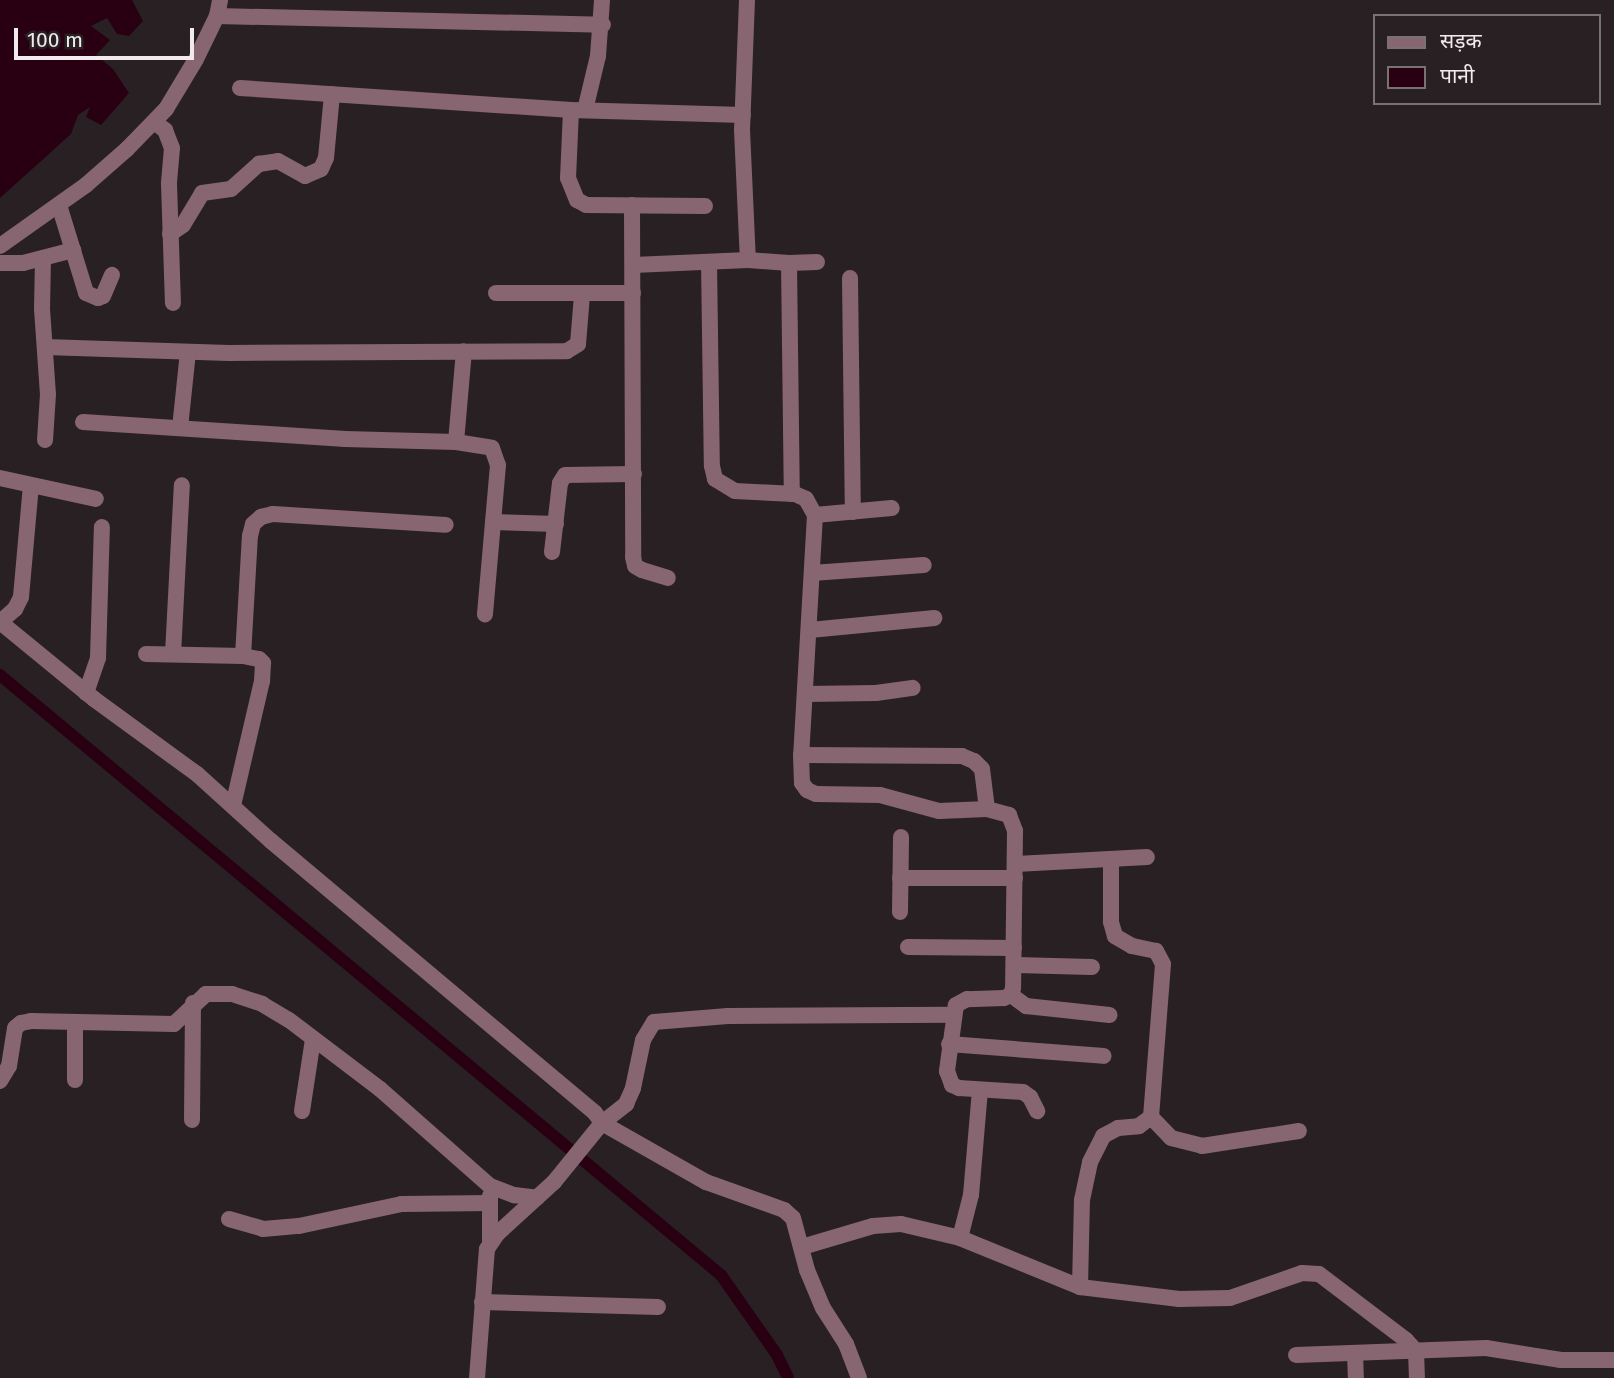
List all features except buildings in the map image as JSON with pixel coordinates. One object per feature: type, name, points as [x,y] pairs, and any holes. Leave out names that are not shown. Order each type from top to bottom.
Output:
[{"type":"street","points":[[602,0],[603,25],[578,110],[568,178],[577,200],[586,205],[705,206]]},
{"type":"street","points":[[747,0],[743,115],[748,260]]},
{"type":"street","points":[[0,246],[59,205],[127,149],[166,109],[196,59],[218,8],[603,25]]},
{"type":"street","points":[[240,88],[578,110],[743,115]]},
{"type":"street","points":[[170,234],[183,225],[202,193],[231,189],[259,164],[278,161],[305,176],[321,169],[326,158],[332,93]]},
{"type":"street","points":[[153,122],[164,130],[172,148],[169,184],[173,303]]},
{"type":"street","points":[[59,205],[86,293],[91,297],[103,296],[113,275]]},
{"type":"street","points":[[632,205],[633,546],[635,566],[668,578]]},
{"type":"street","points":[[0,263],[23,263],[72,250]]},
{"type":"street","points":[[43,258],[48,394],[45,440]]},
{"type":"street","points":[[632,265],[748,260],[817,262]]},
{"type":"street","points":[[709,262],[712,466],[715,479],[735,491],[792,494],[806,499],[815,515],[801,755],[802,783],[807,790],[816,794],[880,796],[939,811],[1002,811],[1013,822],[1015,871],[1011,995]]},
{"type":"street","points":[[789,263],[792,494]]},
{"type":"street","points":[[850,278],[853,512]]},
{"type":"street","points":[[496,293],[633,293]]},
{"type":"street","points":[[45,347],[188,352],[567,351],[574,348],[579,338],[582,295]]},
{"type":"street","points":[[456,442],[464,351]]},
{"type":"street","points":[[180,428],[188,352]]},
{"type":"street","points":[[83,422],[345,439],[456,442],[492,448],[497,456],[485,614]]},
{"type":"street","points":[[552,552],[561,482],[565,475],[634,474]]},
{"type":"street","points":[[0,478],[96,499]]},
{"type":"street","points":[[31,485],[21,597],[15,609],[0,622],[86,692],[197,774],[281,850],[595,1113],[598,1127]]},
{"type":"street","points":[[173,654],[182,485]]},
{"type":"street","points":[[815,515],[892,508]]},
{"type":"street","points":[[243,656],[250,536],[253,524],[261,517],[273,514],[446,525]]},
{"type":"street","points":[[493,522],[556,524]]},
{"type":"street","points":[[86,692],[98,658],[102,527]]},
{"type":"street","points":[[812,573],[924,565]]},
{"type":"street","points":[[810,630],[933,618]]},
{"type":"street","points":[[146,654],[243,656],[259,659],[264,668],[233,806]]},
{"type":"street","points":[[805,694],[913,688]]},
{"type":"street","points":[[801,755],[962,757],[974,761],[982,769],[987,809]]},
{"type":"street","points":[[900,912],[901,837]]},
{"type":"street","points":[[900,878],[1015,871],[1146,857]]},
{"type":"street","points":[[1111,859],[1111,922],[1115,936],[1132,946],[1156,951],[1163,964],[1151,1117],[1171,1138],[1202,1146],[1299,1131]]},
{"type":"street","points":[[908,947],[1014,956],[1092,967]]},
{"type":"street","points":[[0,1081],[9,1066],[18,1025],[31,1021],[174,1024],[182,1019],[193,1003],[213,992],[248,998],[276,1011],[380,1089],[490,1186],[514,1195],[537,1198]]},
{"type":"street","points":[[1011,995],[1026,1006],[1110,1014]]},
{"type":"street","points":[[1011,995],[996,999],[961,1000],[954,1015],[949,1044],[948,1079],[959,1088],[1023,1092],[1035,1103],[1037,1111]]},
{"type":"street","points":[[192,1120],[193,1003]]},
{"type":"street","points":[[490,1243],[554,1182],[598,1127],[626,1104],[633,1088],[643,1040],[654,1022],[728,1016],[954,1015]]},
{"type":"street","points":[[75,1022],[75,1080]]},
{"type":"street","points":[[302,1111],[313,1039]]},
{"type":"street","points":[[949,1044],[1104,1056]]},
{"type":"street","points":[[960,1238],[971,1195],[979,1090]]},
{"type":"street","points":[[1080,1287],[1082,1200],[1090,1162],[1103,1136],[1118,1128],[1139,1126],[1151,1117]]},
{"type":"street","points":[[598,1127],[706,1182],[784,1210],[793,1218],[807,1270],[823,1308],[846,1344],[859,1378]]},
{"type":"street","points":[[477,1378],[485,1256],[490,1243],[490,1186]]},
{"type":"street","points":[[229,1219],[263,1229],[299,1226],[402,1204],[490,1203]]},
{"type":"street","points":[[802,1247],[873,1226],[901,1224],[960,1238],[1080,1287],[1179,1299],[1230,1298],[1303,1273],[1319,1274],[1388,1325],[1416,1351],[1417,1378]]},
{"type":"street","points":[[482,1302],[658,1307]]},
{"type":"street","points":[[1296,1354],[1486,1348],[1561,1360],[1614,1360]]},
{"type":"street","points":[[1355,1353],[1356,1378]]},
{"type":"water","points":[[0,0],[132,0],[143,21],[129,36],[117,34],[107,18],[91,26],[110,40],[96,55],[113,69],[129,93],[101,125],[86,117],[90,107],[78,115],[71,134],[0,198]]},
{"type":"waterway","points":[[0,675],[721,1275],[777,1355],[788,1378]]}]
